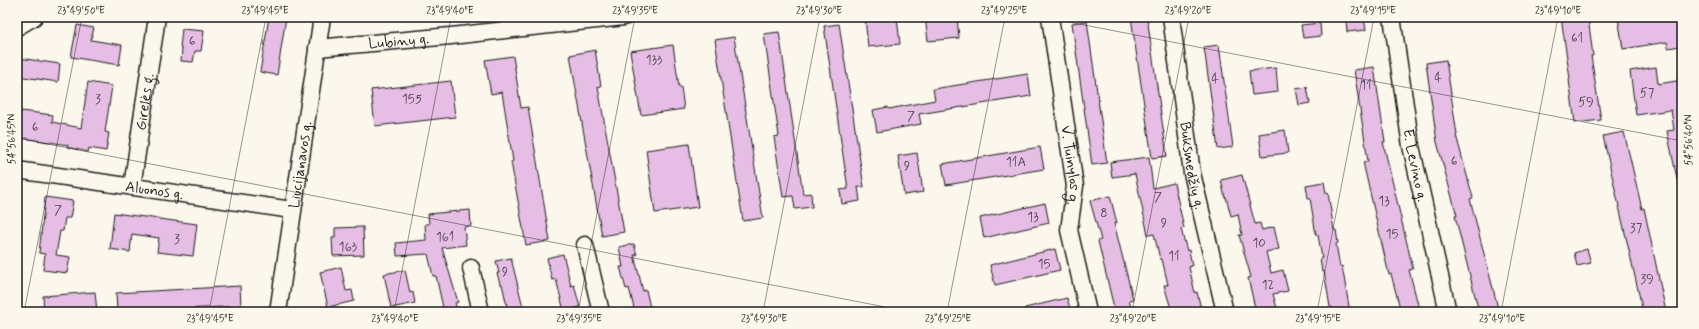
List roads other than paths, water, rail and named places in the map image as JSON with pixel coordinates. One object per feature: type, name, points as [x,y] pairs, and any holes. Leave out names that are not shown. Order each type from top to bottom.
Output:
[{"type":"street","points":[[17,27],[34,17]]},
{"type":"street","name":"Girelės g.","points":[[132,186],[157,17]]},
{"type":"street","name":"Liucijanavos g.","points":[[278,312],[292,210],[322,17]]},
{"type":"street","name":"Lubinų g.","points":[[317,48],[443,37],[624,17]]},
{"type":"street","name":"V. Tuinylos g.","points":[[1050,17],[1075,186],[1069,230],[1088,312]]},
{"type":"street","name":"Buksmedžių g.","points":[[1171,17],[1192,173],[1225,312]]},
{"type":"street","name":"E. Levino g.","points":[[1392,17],[1411,146],[1448,312]]},
{"type":"street","name":"Aluonos g.","points":[[17,170],[292,210]]},
{"type":"street","points":[[585,245],[601,312]]},
{"type":"street","points":[[471,268],[481,312]]}]
